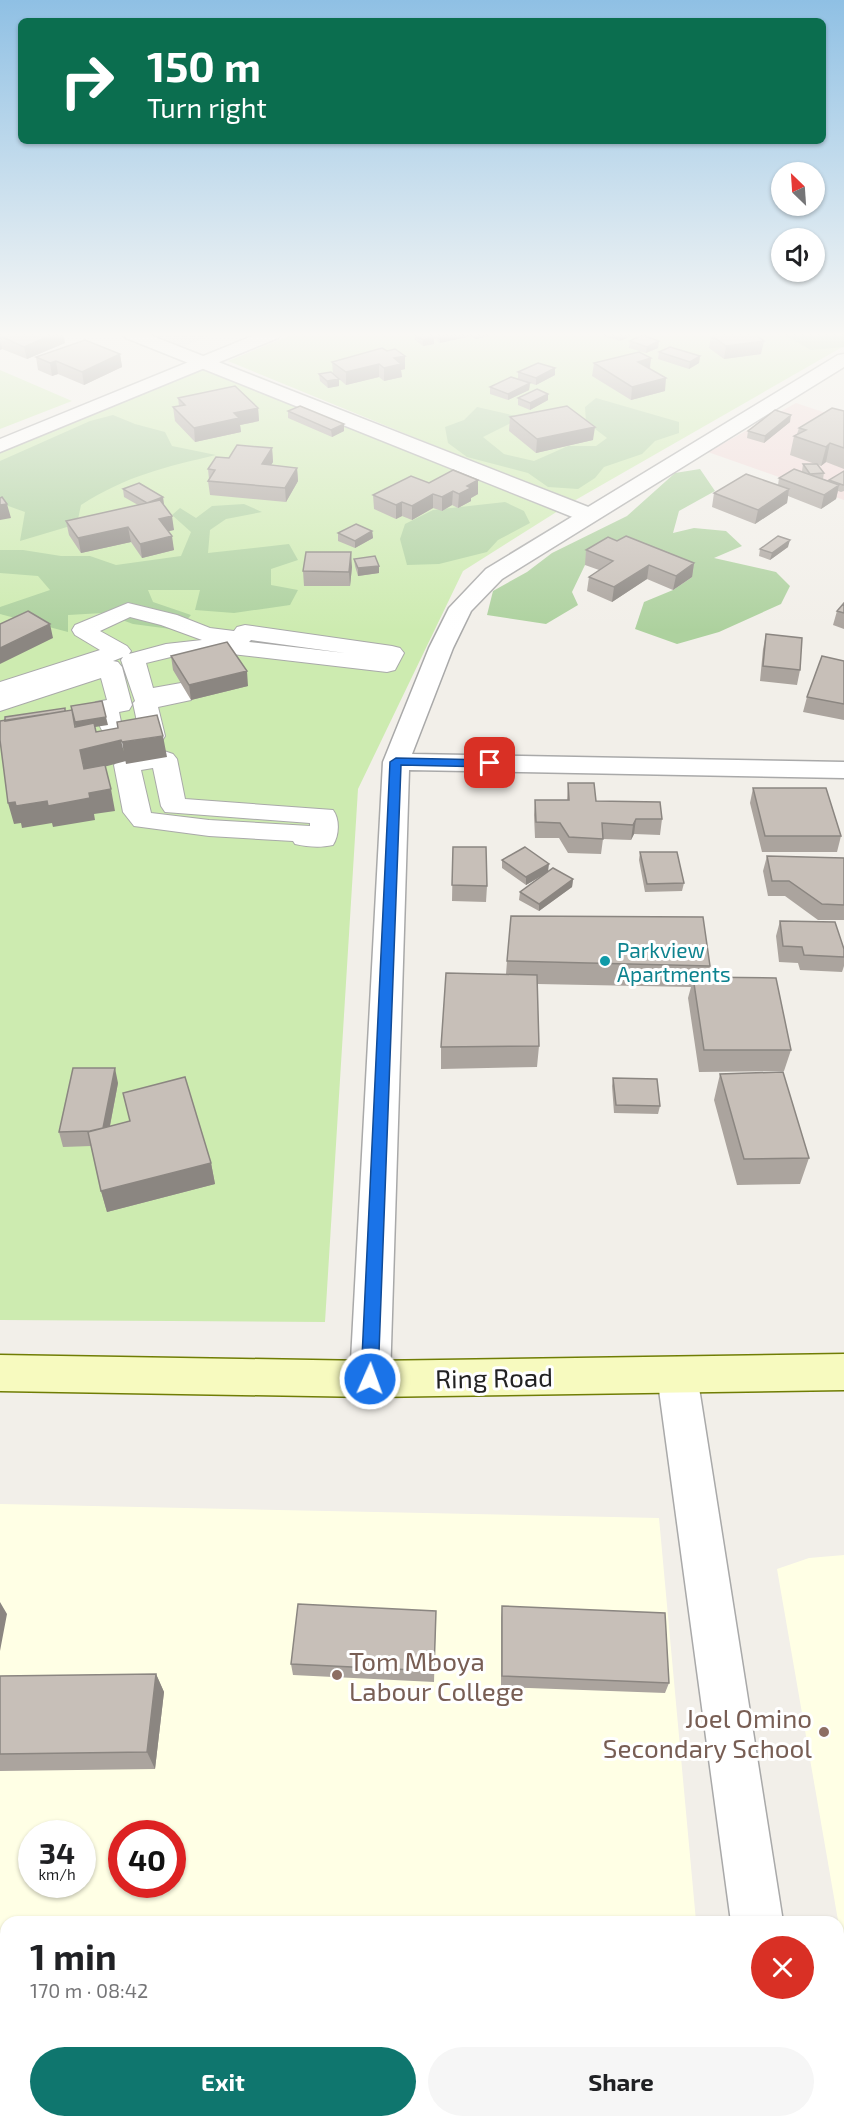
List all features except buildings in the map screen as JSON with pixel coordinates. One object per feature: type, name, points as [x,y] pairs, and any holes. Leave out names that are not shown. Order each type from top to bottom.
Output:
[{"type":"main road","name":"Ring Road","points":[[0,1373],[370,1379],[844,1372]]},
{"type":"street","points":[[0,446],[31,433]]},
{"type":"street","points":[[383,433],[588,515]]},
{"type":"street","points":[[370,1379],[396,762],[441,648],[461,608],[494,574],[722,433]]},
{"type":"street","points":[[0,690],[119,651],[83,630],[128,610],[169,620],[206,634],[240,639],[245,632],[392,653],[387,665],[223,646],[197,647],[206,660],[196,663],[186,648],[166,649],[149,654],[133,660],[144,697],[181,690],[183,695],[145,704],[153,736],[121,741],[117,729],[110,726],[105,706],[120,705],[110,667],[0,704]]},
{"type":"street","points":[[164,759],[174,806],[324,816],[323,839],[305,838],[305,833],[209,828],[142,820],[136,812],[127,765],[164,759]]},
{"type":"street","points":[[396,762],[844,770]]},
{"type":"street","points":[[676,1375],[756,1916]]},
{"type":"shaded area","points":[[742,433],[844,433],[844,500],[708,452]]},
{"type":"shaded area","name":"Tom Mboya Labour College","points":[[0,1504],[659,1518],[696,1916],[0,1916]]},
{"type":"shaded area","name":"Joel Omino Secondary School","points":[[844,1555],[844,1916],[837,1916],[777,1569],[809,1558]]},
{"type":"green space","points":[[42,433],[368,433],[558,511],[463,571],[358,789],[325,1322],[0,1320],[0,450]]},
{"type":"green space","points":[[63,433],[166,433],[172,446],[216,455],[163,468],[114,487],[81,505],[77,524],[20,541],[25,512],[0,503],[0,461]]},
{"type":"green space","points":[[404,433],[692,433],[572,502]]},
{"type":"green space","points":[[446,433],[491,433],[483,437],[504,454],[534,461],[568,446],[596,446],[607,438],[601,433],[678,433],[655,441],[642,454],[604,467],[595,478],[578,489],[548,487],[528,473],[467,457],[448,443]]},
{"type":"green space","points":[[700,469],[715,491],[679,511],[673,533],[694,528],[726,531],[742,546],[714,558],[776,572],[790,586],[781,604],[719,632],[677,644],[635,629],[644,602],[673,590],[692,577],[602,546],[585,565],[572,592],[578,605],[546,624],[487,615],[493,591],[527,572],[552,553],[627,516],[675,473]]},
{"type":"green space","points":[[505,502],[524,511],[530,523],[498,540],[487,552],[439,564],[407,565],[400,539],[405,524],[433,510]]},
{"type":"green space","points":[[244,504],[262,512],[226,519],[210,530],[208,553],[289,544],[298,560],[271,569],[271,585],[298,590],[290,605],[234,613],[195,610],[200,590],[148,590],[153,602],[191,615],[178,630],[133,624],[103,613],[68,615],[68,632],[0,614],[0,607],[50,590],[38,576],[0,573],[0,550],[23,550],[61,556],[90,556],[116,565],[181,556],[191,532],[172,515],[180,508],[196,518],[212,506]]},
{"type":"place","name":"Parkview Apartments","points":[[605,961]]},
{"type":"place","name":"Tom Mboya Labour College","points":[[337,1675]]},
{"type":"place","name":"Joel Omino Secondary School","points":[[824,1732]]},
{"type":"route","points":[[370,1379],[396,762],[490,763]]}]
